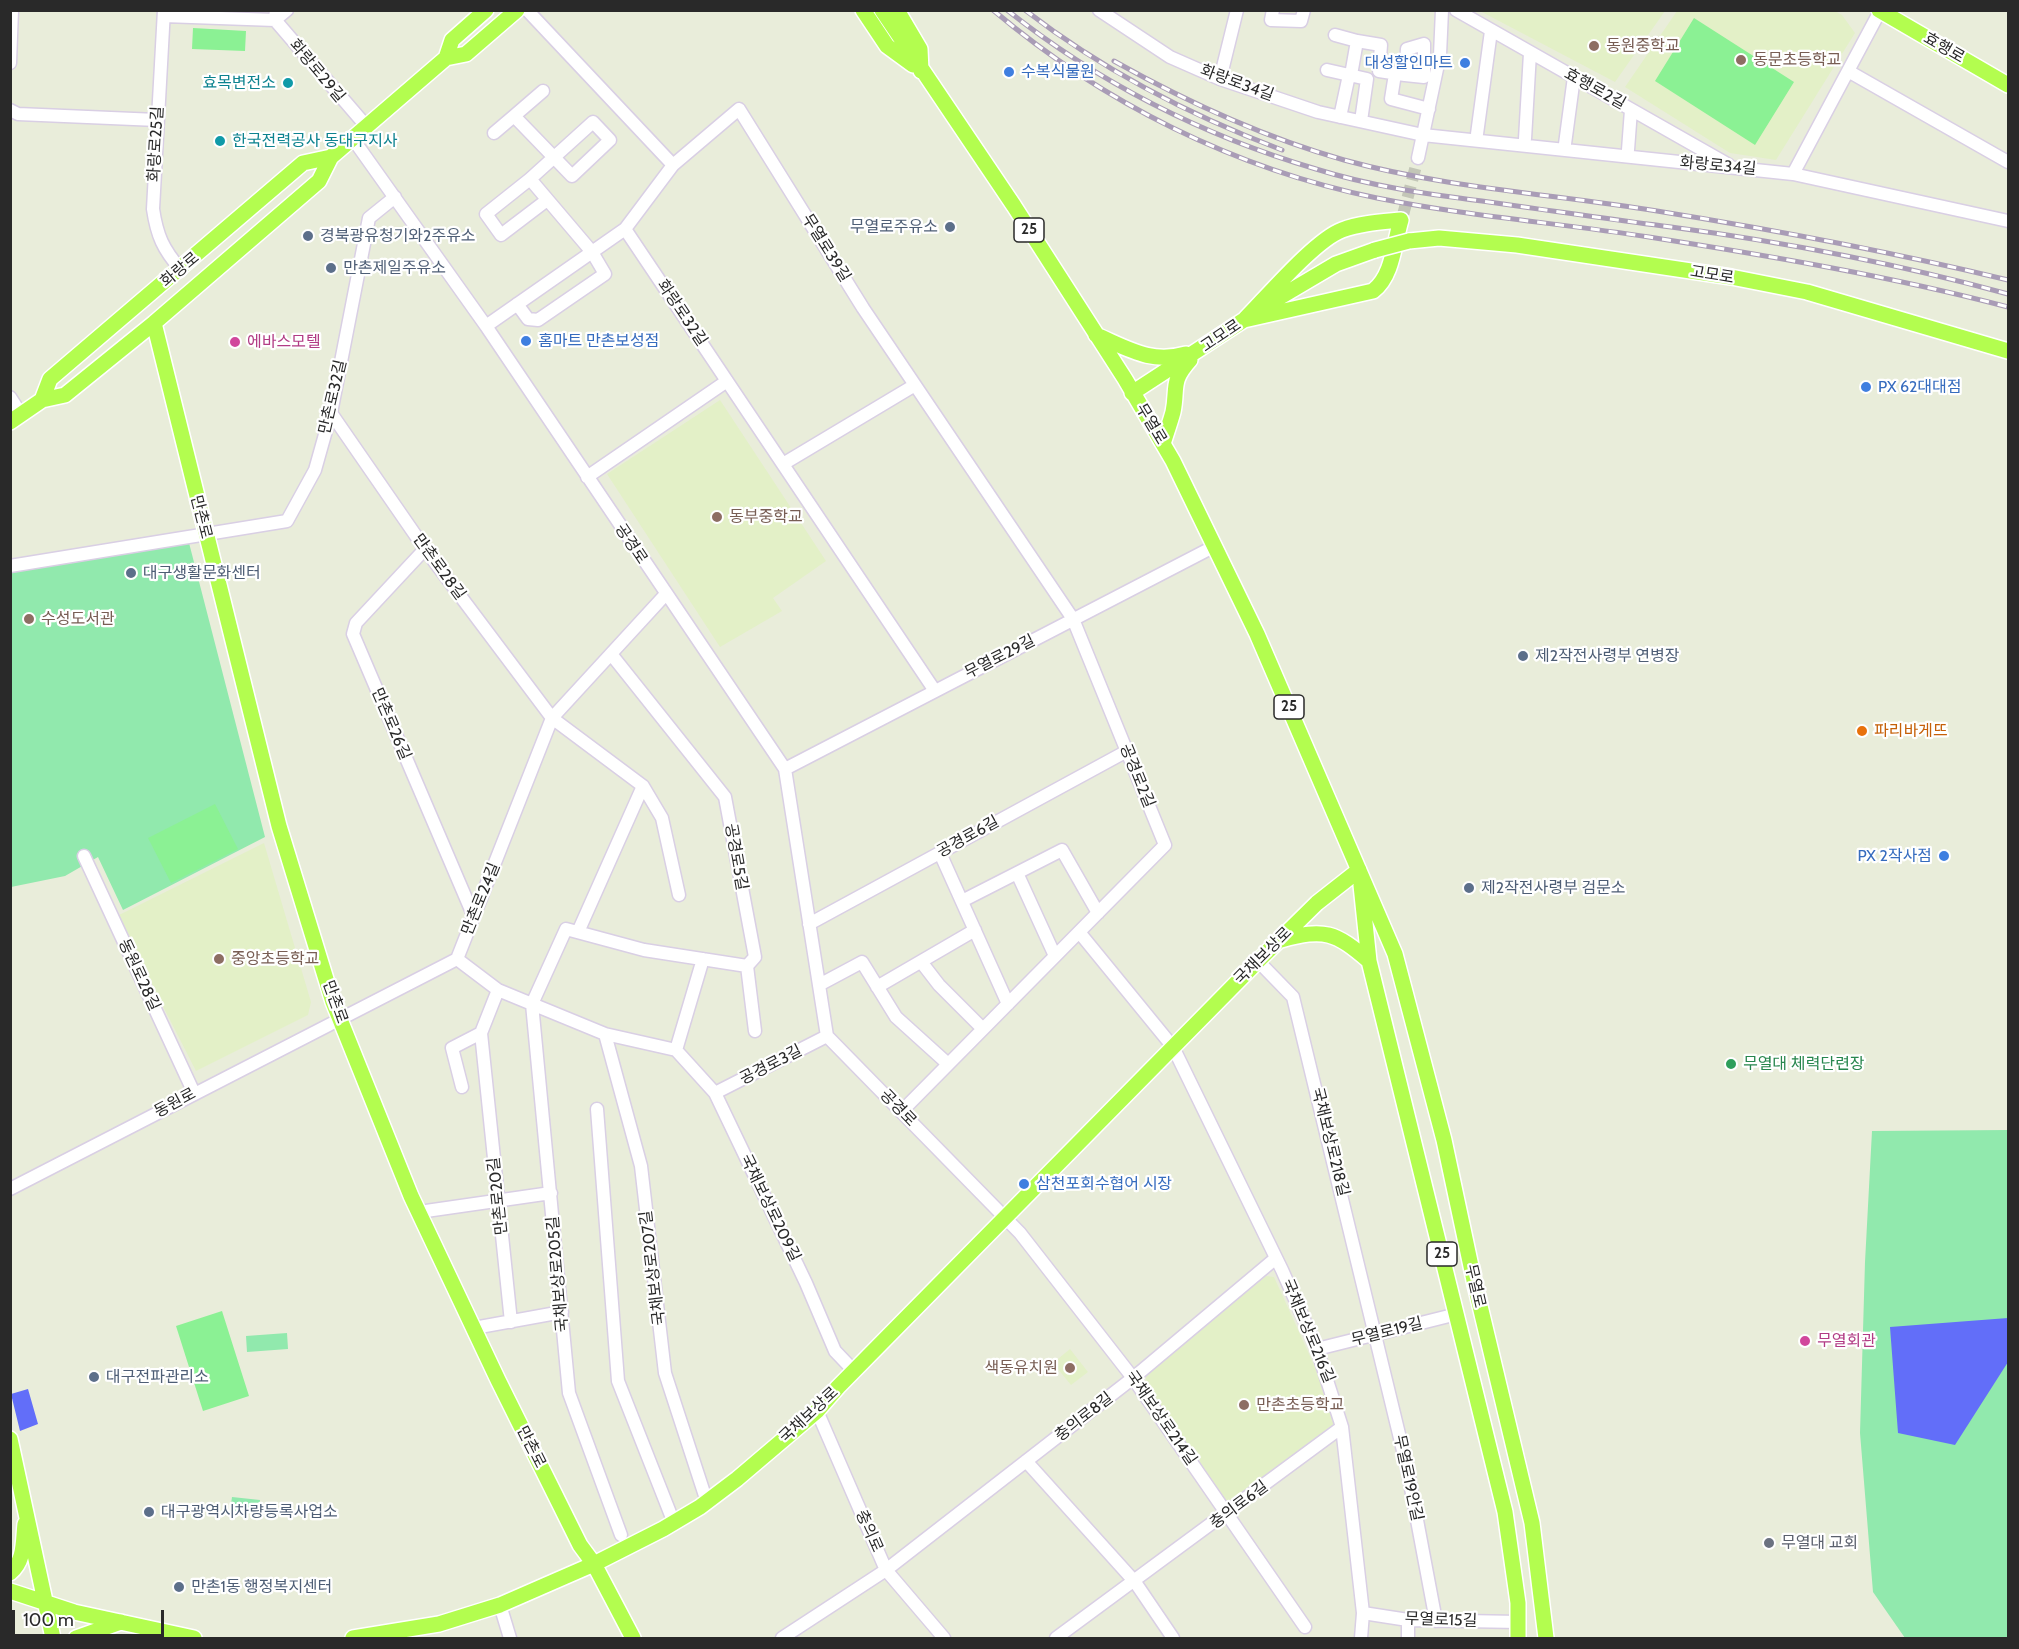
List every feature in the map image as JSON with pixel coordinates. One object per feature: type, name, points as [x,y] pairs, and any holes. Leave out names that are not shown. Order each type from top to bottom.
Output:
[{"type":"main road","name":"화랑로","points":[[446,58],[452,40],[486,10]]},
{"type":"main road","name":"화랑로","points":[[16,418],[42,400],[65,395],[154,323],[319,181],[331,157],[446,58],[466,54],[517,10]]},
{"type":"main road","points":[[863,10],[887,46],[921,71]]},
{"type":"main road","name":"무열로","points":[[882,10],[1014,206],[1163,444],[1257,634],[1395,954],[1444,1140],[1475,1286],[1532,1523],[1546,1638]]},
{"type":"main road","points":[[897,10],[920,49],[921,71]]},
{"type":"main road","name":"효행로","points":[[1880,11],[2008,85]]},
{"type":"main road","name":"화랑로","points":[[42,400],[50,379],[181,270],[303,163],[331,157]]},
{"type":"main road","points":[[1402,217],[1388,271],[1383,283],[1373,291],[1244,320],[1308,255],[1339,230],[1402,217]]},
{"type":"main road","name":"고모로","points":[[1132,393],[1244,320],[1336,264],[1409,241],[1439,238],[1516,245],[1807,292],[2008,351]]},
{"type":"main road","name":"만촌로","points":[[154,323],[279,826],[340,1017],[419,1212],[580,1545],[594,1564],[633,1638]]},
{"type":"main road","points":[[1096,335],[1153,358],[1169,359],[1198,351]]},
{"type":"main road","points":[[1163,444],[1174,410],[1173,391],[1179,371],[1198,351]]},
{"type":"main road","name":"무열로","points":[[1359,870],[1369,962],[1505,1512],[1518,1638]]},
{"type":"main road","name":"국채보상로","points":[[353,1638],[439,1624],[500,1605],[594,1564],[674,1523],[707,1502],[817,1411],[1278,941],[1317,903],[1359,870]]},
{"type":"main road","points":[[1278,941],[1323,932],[1343,940],[1369,962]]},
{"type":"main road","points":[[11,1440],[53,1638]]},
{"type":"main road","points":[[10,1573],[18,1567],[22,1554],[26,1509]]},
{"type":"main road","points":[[10,1591],[47,1604],[194,1638]]},
{"type":"main road","points":[[76,1638],[121,1622]]},
{"type":"street","points":[[10,63],[12,10]]},
{"type":"street","points":[[164,13],[276,15],[287,10]]},
{"type":"street","points":[[486,327],[625,229],[673,165],[527,10]]},
{"type":"street","name":"화랑로34길","points":[[1099,10],[1170,57],[1220,79],[1318,112],[1423,135],[1793,174],[2008,221]]},
{"type":"street","points":[[1220,79],[1237,10]]},
{"type":"street","points":[[1273,10],[1270,20],[1301,21],[1304,10]]},
{"type":"street","points":[[1418,158],[1440,55],[1442,10]]},
{"type":"street","name":"효행로2길","points":[[1456,10],[1735,168]]},
{"type":"street","points":[[1793,174],[1880,11]]},
{"type":"street","name":"화랑로25길","points":[[164,13],[153,182],[156,227],[165,251],[181,270]]},
{"type":"street","name":"화랑로29길","points":[[276,15],[367,127]]},
{"type":"street","points":[[1477,134],[1491,31]]},
{"type":"street","points":[[1335,35],[1381,45],[1378,71],[1400,74],[1391,99],[1429,109]]},
{"type":"street","points":[[1340,117],[1357,41]]},
{"type":"street","points":[[1525,139],[1530,53]]},
{"type":"street","points":[[1327,70],[1367,79],[1361,121]]},
{"type":"street","points":[[1848,71],[2008,162]]},
{"type":"street","points":[[1565,144],[1574,77]]},
{"type":"street","points":[[494,133],[543,91]]},
{"type":"street","points":[[10,110],[18,114],[157,120]]},
{"type":"street","name":"무열로39길","points":[[673,165],[739,110],[915,385],[1073,619]]},
{"type":"street","points":[[1628,150],[1631,110]]},
{"type":"street","points":[[514,116],[555,157],[572,176],[610,140],[593,122],[555,157],[530,179],[486,214],[501,235],[547,200]]},
{"type":"street","name":"공경로","points":[[353,139],[486,327],[665,595],[785,769],[827,1036],[1005,1217]]},
{"type":"street","points":[[517,304],[528,319],[538,321],[605,274],[592,252],[530,179]]},
{"type":"street","name":"만촌로32길","points":[[205,534],[287,521],[315,470],[331,413],[369,218],[395,197]]},
{"type":"street","name":"화랑로32길","points":[[625,229],[935,691]]},
{"type":"street","points":[[587,477],[727,381]]},
{"type":"street","points":[[783,465],[915,385]]},
{"type":"street","points":[[10,397],[16,418]]},
{"type":"street","name":"만촌로28길","points":[[331,413],[425,549],[552,718]]},
{"type":"street","points":[[10,566],[205,534]]},
{"type":"street","name":"무열로29길","points":[[785,769],[1215,546]]},
{"type":"street","name":"만촌로26길","points":[[425,549],[356,623],[353,634],[474,917]]},
{"type":"street","name":"만촌로24길","points":[[457,959],[552,718],[665,595]]},
{"type":"street","name":"공경로2길","points":[[902,1112],[1165,845],[1073,619]]},
{"type":"street","name":"공경로5길","points":[[611,654],[725,797],[754,957],[747,966],[755,1031]]},
{"type":"street","points":[[552,718],[643,786],[662,818],[679,895]]},
{"type":"street","name":"공경로6길","points":[[809,924],[1127,751]]},
{"type":"street","points":[[578,932],[643,786]]},
{"type":"street","points":[[962,901],[1062,850],[1098,913]]},
{"type":"street","points":[[940,853],[1008,1004]]},
{"type":"street","name":"동원로28길","points":[[84,856],[194,1094]]},
{"type":"street","points":[[1017,873],[1055,956]]},
{"type":"street","points":[[532,1004],[566,929],[644,950],[747,966]]},
{"type":"street","points":[[877,987],[922,963],[975,930]]},
{"type":"street","points":[[1079,932],[1173,1047]]},
{"type":"street","points":[[340,1017],[457,959],[498,990],[605,1034],[676,1050],[704,959]]},
{"type":"street","name":"국채보상로218길","points":[[1258,961],[1293,997],[1376,1336]]},
{"type":"street","points":[[819,985],[862,962],[896,1017],[948,1064]]},
{"type":"street","points":[[922,963],[939,985],[983,1029]]},
{"type":"street","name":"만촌로20길","points":[[498,990],[481,1032],[511,1322]]},
{"type":"street","name":"국채보상로205길","points":[[532,1004],[569,1393],[621,1535]]},
{"type":"street","name":"동원로","points":[[10,1189],[340,1017]]},
{"type":"street","points":[[462,1087],[452,1048],[481,1032]]},
{"type":"street","name":"국채보상로207길","points":[[605,1034],[641,1166],[665,1373],[707,1502]]},
{"type":"street","name":"공경로3길","points":[[715,1093],[827,1036]]},
{"type":"street","name":"국채보상로216길","points":[[1173,1047],[1276,1258],[1317,1349],[1342,1427],[1363,1613],[1361,1638]]},
{"type":"street","name":"국채보상로209길","points":[[676,1050],[715,1093],[806,1283],[835,1351],[855,1372]]},
{"type":"street","points":[[597,1109],[618,1381],[674,1523]]},
{"type":"street","points":[[419,1212],[499,1198],[551,1193]]},
{"type":"street","name":"국채보상로214길","points":[[1005,1217],[1133,1378],[1305,1627]]},
{"type":"street","name":"충의로8길","points":[[782,1638],[886,1570],[1133,1378],[1276,1258]]},
{"type":"street","points":[[474,1328],[562,1312]]},
{"type":"street","name":"무열로19길","points":[[1317,1349],[1457,1314]]},
{"type":"street","name":"무열로19안길","points":[[1376,1336],[1407,1467],[1436,1621]]},
{"type":"street","name":"충의로","points":[[817,1411],[886,1570],[944,1638]]},
{"type":"street","name":"충의로6길","points":[[1056,1638],[1135,1582],[1342,1427]]},
{"type":"street","points":[[1026,1461],[1135,1582],[1173,1638]]},
{"type":"street","points":[[500,1605],[510,1638]]},
{"type":"street","name":"무열로15길","points":[[1363,1613],[1408,1620],[1518,1622]]},
{"type":"street","points":[[1408,1620],[1408,1638]]},
{"type":"shaded area","name":"동원중학교","points":[[1665,10],[1615,82],[1480,11]]},
{"type":"shaded area","name":"동문초등학교","points":[[1677,11],[1835,11],[1842,15],[1855,33],[1776,160],[1730,153],[1625,87]]},
{"type":"shaded area","name":"동부중학교","points":[[720,400],[826,561],[773,598],[782,611],[720,647],[607,474]]},
{"type":"shaded area","name":"중앙초등학교","points":[[264,843],[311,1002],[308,1015],[196,1071],[117,916]]},
{"type":"shaded area","name":"만촌초등학교","points":[[1266,1276],[1274,1277],[1319,1376],[1335,1426],[1234,1503],[1226,1501],[1200,1464],[1200,1456],[1194,1447],[1187,1446],[1146,1384],[1146,1374]]},
{"type":"shaded area","points":[[2008,1318],[2008,1362],[1955,1445],[1898,1433],[1890,1327]]},
{"type":"shaded area","name":"색동유치원","points":[[1070,1349],[1088,1372],[1071,1385],[1053,1363]]},
{"type":"shaded area","points":[[28,1389],[38,1424],[20,1431],[11,1394]]},
{"type":"green space","points":[[1694,18],[1794,82],[1755,145],[1655,81]]},
{"type":"green space","points":[[193,28],[246,31],[245,51],[192,49]]},
{"type":"green space","points":[[188,539],[265,837],[123,910],[98,857],[65,876],[11,887],[11,571]]},
{"type":"green space","points":[[215,804],[238,849],[171,883],[148,838]]},
{"type":"green space","points":[[2008,1130],[2008,1638],[1905,1638],[1873,1592],[1860,1433],[1872,1131]]},
{"type":"green space","points":[[222,1311],[249,1396],[203,1411],[176,1326]]},
{"type":"green space","points":[[287,1333],[288,1349],[247,1352],[246,1336]]},
{"type":"green space","points":[[232,1497],[260,1500],[259,1513],[230,1511]]},
{"type":"tunnel","points":[[1403,215],[1418,158]]},
{"type":"railway","points":[[993,10],[1035,44],[1079,75],[1125,103],[1222,150],[1324,185],[1377,198],[1445,210],[1649,237],[1785,259],[1874,276],[2008,307]]},
{"type":"railway","points":[[1007,10],[1078,61],[1154,104],[1193,123],[1274,156],[1336,175],[1419,192],[1799,247],[1925,273],[2008,294]]},
{"type":"railway","points":[[1025,10],[1085,53],[1148,90],[1214,122],[1282,150]]},
{"type":"railway","points":[[1114,61],[1169,91],[1284,141],[1382,170],[1460,184],[1618,205],[1745,226],[1877,251],[2008,280]]},
{"type":"place","name":"동원중학교","points":[[1594,46]]},
{"type":"place","name":"동문초등학교","points":[[1741,60]]},
{"type":"place","name":"대성할인마트","points":[[1465,63]]},
{"type":"place","name":"수복식물원","points":[[1009,72]]},
{"type":"place","name":"효목변전소","points":[[288,83]]},
{"type":"place","name":"한국전력공사 동대구지사","points":[[220,141]]},
{"type":"place","name":"무열로주유소","points":[[950,227]]},
{"type":"place","name":"경북광유청기와2주유소","points":[[308,236]]},
{"type":"place","name":"만촌제일주유소","points":[[331,268]]},
{"type":"place","name":"홈마트 만촌보성점","points":[[526,341]]},
{"type":"place","name":"에바스모텔","points":[[235,342]]},
{"type":"place","name":"PX 62대대점","points":[[1866,387]]},
{"type":"place","name":"동부중학교","points":[[717,517]]},
{"type":"place","name":"대구생활문화센터","points":[[131,573]]},
{"type":"place","name":"수성도서관","points":[[29,619]]},
{"type":"place","name":"제2작전사령부 연병장","points":[[1523,656]]},
{"type":"place","name":"파리바게뜨","points":[[1862,731]]},
{"type":"place","name":"PX 2작사점","points":[[1944,856]]},
{"type":"place","name":"제2작전사령부 검문소","points":[[1469,888]]},
{"type":"place","name":"중앙초등학교","points":[[219,959]]},
{"type":"place","name":"무열대 체력단련장","points":[[1731,1064]]},
{"type":"place","name":"삼천포회수협어 시장","points":[[1024,1184]]},
{"type":"place","name":"무열회관","points":[[1805,1341]]},
{"type":"place","name":"색동유치원","points":[[1070,1368]]},
{"type":"place","name":"대구전파관리소","points":[[94,1377]]},
{"type":"place","name":"만촌초등학교","points":[[1244,1405]]},
{"type":"place","name":"대구광역시차량등록사업소","points":[[149,1512]]},
{"type":"place","name":"무열대 교회","points":[[1769,1543]]},
{"type":"place","name":"만촌1동 행정복지센터","points":[[179,1587]]}]
